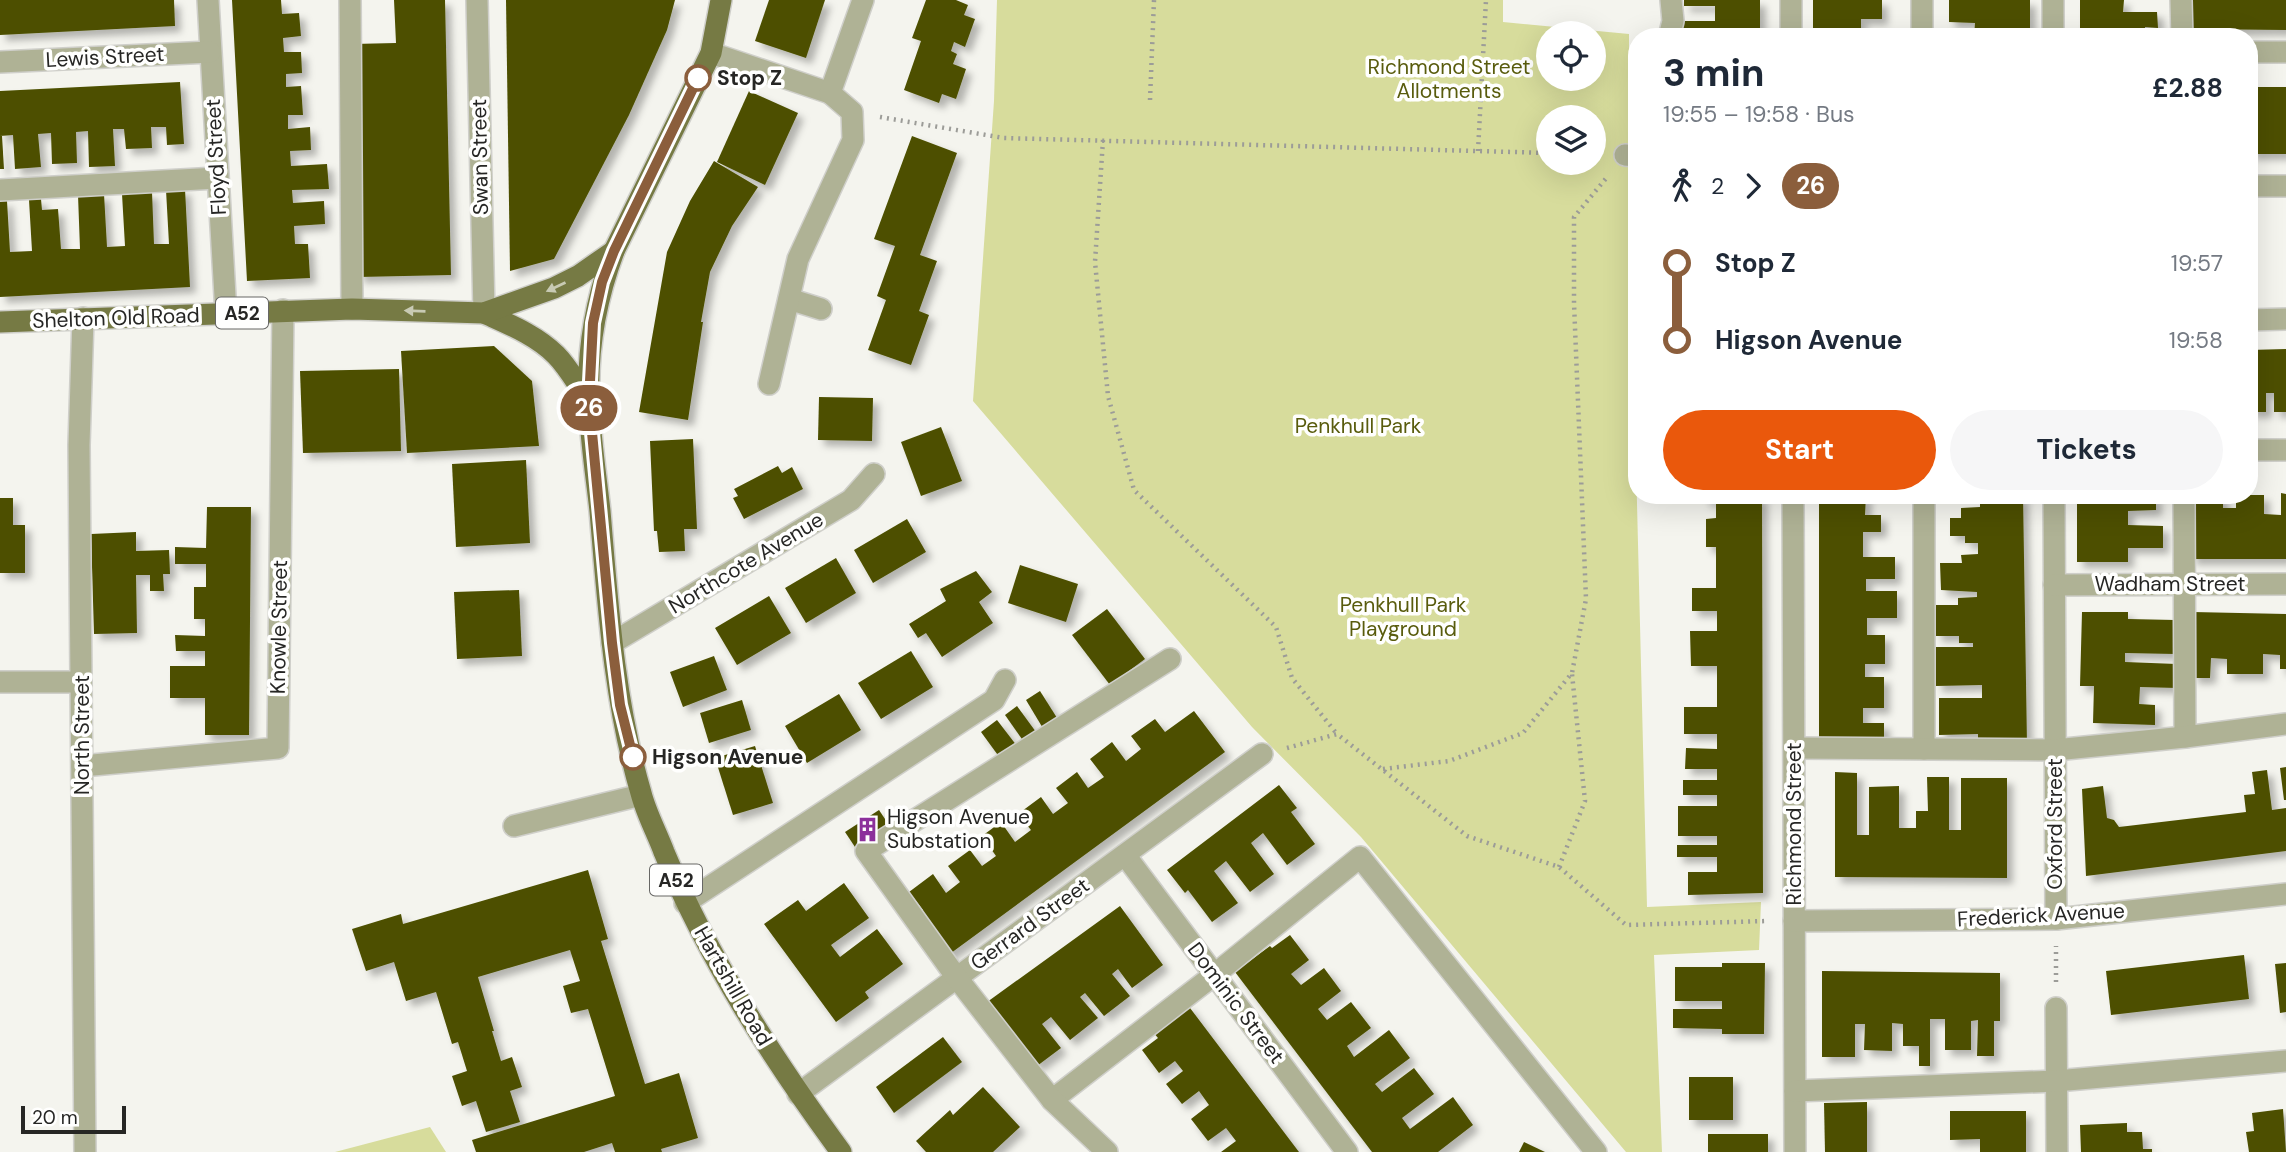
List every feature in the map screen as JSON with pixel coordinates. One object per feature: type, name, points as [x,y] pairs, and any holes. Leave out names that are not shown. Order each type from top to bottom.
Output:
[{"type":"main road","name":"Hartshill Road","points":[[721,0],[710,53],[614,251],[602,282],[593,323],[589,401],[612,643],[620,705],[641,794],[685,903],[734,992],[798,1094],[841,1152]]},
{"type":"main road","name":"Shelton Old Road","points":[[0,322],[283,310],[484,313],[554,288],[578,276],[614,251]]},
{"type":"main road","name":"Shelton Old Road","points":[[484,313],[519,330],[558,356],[589,401]]},
{"type":"street","name":"Floyd Street","points":[[208,0],[226,314]]},
{"type":"street","points":[[350,0],[352,309]]},
{"type":"street","name":"Swan Street","points":[[477,0],[484,313]]},
{"type":"street","points":[[830,93],[863,0]]},
{"type":"street","points":[[1671,0],[1671,28]]},
{"type":"street","points":[[1791,0],[1791,28]]},
{"type":"street","points":[[1922,0],[1922,28]]},
{"type":"street","points":[[2053,0],[2053,28]]},
{"type":"street","points":[[2181,0],[2182,28]]},
{"type":"street","name":"Lewis Street","points":[[0,62],[210,52]]},
{"type":"street","points":[[2258,52],[2286,52]]},
{"type":"street","points":[[710,53],[830,93],[852,112],[853,140],[798,259],[769,384]]},
{"type":"street","points":[[0,190],[217,178]]},
{"type":"street","points":[[2258,186],[2286,186]]},
{"type":"street","points":[[789,299],[821,309]]},
{"type":"street","name":"Knowle Street","points":[[82,766],[278,748],[283,310]]},
{"type":"street","name":"North Street","points":[[83,318],[79,445],[85,1152]]},
{"type":"street","points":[[2258,320],[2286,319]]},
{"type":"street","points":[[2258,450],[2286,450]]},
{"type":"street","name":"Northcote Avenue","points":[[612,643],[851,500],[874,474]]},
{"type":"street","name":"Richmond Street","points":[[1793,504],[1795,1152]]},
{"type":"street","points":[[1924,504],[1924,749]]},
{"type":"street","name":"Oxford Street","points":[[2054,504],[2056,919]]},
{"type":"street","points":[[2184,504],[2185,737]]},
{"type":"street","name":"Wadham Street","points":[[2054,585],[2286,584]]},
{"type":"street","points":[[1107,1152],[1052,1100],[957,978],[866,851],[1170,659]]},
{"type":"street","points":[[685,903],[994,699],[1004,680]]},
{"type":"street","points":[[0,682],[81,682]]},
{"type":"street","points":[[1794,748],[2055,750],[2286,724]]},
{"type":"street","name":"Gerrard Street","points":[[798,1094],[1262,754]]},
{"type":"street","points":[[514,826],[641,794]]},
{"type":"street","name":"Dominic Street","points":[[1125,855],[1346,1152]]},
{"type":"street","points":[[1052,1100],[1214,975],[1360,857],[1596,1152]]},
{"type":"street","name":"Frederick Avenue","points":[[1794,921],[2056,919],[2286,894]]},
{"type":"street","points":[[2056,1008],[2057,1152]]},
{"type":"street","points":[[1795,1091],[2056,1081],[2286,1061]]},
{"type":"path","points":[[1150,100],[1154,0]]},
{"type":"path","points":[[1478,151],[1486,0]]},
{"type":"path","points":[[852,112],[1004,138],[1536,153]]},
{"type":"path","points":[[1103,140],[1095,262],[1108,396],[1134,490],[1276,627],[1292,678],[1336,734],[1467,836],[1559,867],[1626,925],[1794,921]]},
{"type":"path","points":[[1559,867],[1585,801],[1572,673],[1586,599],[1573,217],[1628,158]]},
{"type":"path","points":[[1382,769],[1449,761],[1523,733],[1572,673]]},
{"type":"path","points":[[1262,754],[1336,734]]},
{"type":"path","name":"Oxford Street","points":[[2056,919],[2056,1008]]},
{"type":"green space","name":"Penkhull Park","points":[[997,0],[1503,0],[1503,22],[1536,25],[1536,91],[1606,91],[1606,32],[1628,34],[1628,504],[1637,504],[1647,907],[1761,902],[1759,950],[1654,955],[1662,1152],[1626,1152],[1361,837],[1252,727],[973,401],[994,101]]},
{"type":"green space","points":[[430,1127],[446,1152],[335,1152]]},
{"type":"building","points":[[0,0],[174,0],[175,26],[0,35]]},
{"type":"building","points":[[232,0],[281,0],[282,14],[299,13],[301,36],[283,38],[284,52],[301,52],[302,73],[286,74],[286,87],[301,86],[303,115],[288,115],[288,129],[310,127],[311,150],[290,151],[291,166],[327,164],[329,189],[292,190],[293,203],[324,201],[325,224],[294,226],[295,244],[308,244],[310,278],[247,281]]},
{"type":"building","points":[[394,0],[445,0],[451,275],[358,277],[353,44],[396,43]]},
{"type":"building","points":[[506,0],[675,0],[667,30],[629,115],[554,259],[510,271]]},
{"type":"building","points":[[769,0],[825,0],[806,58],[755,41]]},
{"type":"building","points":[[926,0],[956,0],[968,5],[964,15],[975,19],[965,47],[954,42],[951,51],[957,54],[953,64],[966,69],[956,99],[942,94],[939,103],[904,90],[921,41],[912,38]]},
{"type":"building","points":[[1684,0],[1760,0],[1760,28],[1676,28],[1676,21],[1715,21],[1715,6],[1684,6]]},
{"type":"building","points":[[1813,0],[1882,0],[1882,19],[1861,19],[1861,28],[1813,28]]},
{"type":"building","points":[[1949,0],[2030,0],[2030,28],[1975,28],[1975,23],[1949,22]]},
{"type":"building","points":[[2080,0],[2124,0],[2123,12],[2157,12],[2158,28],[2080,28]]},
{"type":"building","points":[[2192,0],[2286,0],[2286,30],[2192,28]]},
{"type":"building","points":[[180,82],[184,144],[167,145],[166,127],[151,127],[152,148],[126,149],[124,129],[113,129],[115,166],[89,167],[88,131],[76,132],[77,163],[52,164],[51,133],[38,134],[41,167],[15,169],[13,135],[0,136],[0,91]]},
{"type":"building","points":[[2258,87],[2286,87],[2286,154],[2258,154]]},
{"type":"building","points":[[749,91],[798,113],[765,185],[717,162]]},
{"type":"building","points":[[2,136],[4,169],[0,169]]},
{"type":"building","points":[[912,136],[957,153],[920,255],[937,261],[919,311],[929,315],[911,365],[868,350],[886,300],[877,296],[895,246],[874,239]]},
{"type":"building","points":[[714,161],[758,187],[732,226],[710,272],[688,420],[639,412],[667,252],[690,201]]},
{"type":"building","points":[[185,189],[190,287],[0,297],[0,201],[7,201],[10,252],[32,251],[29,200],[41,199],[42,210],[58,209],[61,249],[80,249],[78,195],[104,194],[107,247],[125,246],[122,194],[152,192],[154,244],[169,244],[166,190]]},
{"type":"building","points":[[494,346],[532,381],[539,446],[407,453],[401,351]]},
{"type":"building","points":[[2286,349],[2286,412],[2274,412],[2274,393],[2266,393],[2266,412],[2258,412],[2258,350]]},
{"type":"building","points":[[399,369],[401,451],[303,453],[300,371]]},
{"type":"building","points":[[819,397],[873,398],[872,441],[818,440]]},
{"type":"building","points":[[941,427],[962,481],[921,496],[901,442]]},
{"type":"building","points":[[693,439],[697,529],[684,529],[685,551],[659,552],[657,531],[654,531],[650,441]]},
{"type":"building","points":[[526,460],[530,543],[456,547],[452,464]]},
{"type":"building","points":[[778,466],[782,473],[792,467],[803,489],[744,519],[733,498],[738,496],[734,489]]},
{"type":"building","points":[[2281,493],[2286,494],[2286,559],[2190,559],[2191,515],[2195,515],[2195,504],[2223,504],[2223,508],[2236,508],[2236,504],[2258,504],[2258,495],[2264,495],[2264,514],[2281,515]]},
{"type":"building","points":[[0,498],[13,498],[13,525],[25,525],[25,573],[0,573]]},
{"type":"building","points":[[1716,504],[1762,504],[1763,893],[1688,895],[1688,872],[1717,872],[1717,857],[1677,857],[1677,845],[1717,845],[1717,836],[1678,836],[1678,806],[1717,806],[1717,795],[1683,795],[1683,780],[1717,780],[1717,769],[1685,769],[1686,748],[1717,749],[1717,734],[1684,734],[1684,707],[1717,707],[1717,666],[1691,666],[1690,631],[1717,631],[1717,611],[1692,611],[1692,588],[1716,588],[1716,547],[1706,547],[1706,519],[1716,518]]},
{"type":"building","points":[[1819,504],[1866,504],[1865,515],[1881,515],[1881,532],[1863,532],[1863,557],[1895,557],[1895,579],[1866,579],[1866,591],[1897,591],[1897,618],[1867,618],[1867,635],[1885,635],[1885,664],[1865,664],[1865,677],[1884,677],[1884,708],[1863,708],[1863,723],[1884,723],[1884,745],[1819,744]]},
{"type":"building","points":[[1980,504],[2023,504],[2027,745],[1978,745],[1978,734],[1939,735],[1939,698],[1982,698],[1982,685],[1936,686],[1936,647],[1973,647],[1973,643],[1959,643],[1959,636],[1936,636],[1935,605],[1958,605],[1958,598],[1977,597],[1977,592],[1941,590],[1940,563],[1962,563],[1961,555],[1978,554],[1978,543],[1965,543],[1965,536],[1950,536],[1950,518],[1961,518],[1961,508],[1980,507]]},
{"type":"building","points":[[2077,504],[2156,504],[2156,510],[2128,511],[2128,525],[2163,526],[2163,548],[2128,548],[2128,562],[2077,562]]},
{"type":"building","points":[[207,507],[251,507],[249,735],[205,735],[205,698],[170,698],[170,666],[205,666],[205,651],[176,651],[175,635],[205,636],[205,619],[194,619],[194,587],[206,587],[206,564],[175,564],[175,547],[206,548]]},
{"type":"building","points":[[907,519],[926,552],[873,583],[854,550]]},
{"type":"building","points":[[136,532],[136,551],[169,550],[170,574],[163,574],[164,591],[150,591],[150,575],[136,575],[137,633],[94,634],[91,534]]},
{"type":"building","points":[[836,558],[856,593],[806,623],[785,588]]},
{"type":"building","points":[[1020,565],[1078,584],[1066,622],[1008,603]]},
{"type":"building","points":[[976,571],[992,592],[979,602],[993,623],[942,657],[926,633],[918,638],[909,624],[946,601],[940,589]]},
{"type":"building","points":[[519,590],[522,656],[457,659],[454,592]]},
{"type":"building","points":[[769,596],[791,633],[737,665],[715,628]]},
{"type":"building","points":[[1107,609],[1145,659],[1110,685],[1072,635]]},
{"type":"building","points":[[2082,612],[2128,612],[2128,619],[2175,620],[2175,654],[2125,653],[2125,662],[2177,664],[2177,688],[2140,687],[2139,704],[2155,705],[2155,725],[2093,723],[2094,686],[2080,686]]},
{"type":"building","points":[[2193,612],[2286,614],[2286,669],[2280,669],[2280,655],[2263,654],[2263,674],[2227,674],[2227,659],[2211,658],[2210,678],[2192,678]]},
{"type":"building","points":[[911,651],[933,687],[881,719],[858,683]]},
{"type":"building","points":[[714,656],[727,690],[683,707],[670,672]]},
{"type":"building","points":[[1040,691],[1059,721],[1044,730],[1026,700]]},
{"type":"building","points":[[839,694],[861,730],[807,763],[785,726]]},
{"type":"building","points":[[742,700],[751,730],[709,743],[700,713]]},
{"type":"building","points":[[1017,706],[1036,732],[1024,742],[1005,715]]},
{"type":"building","points":[[1194,711],[1225,752],[947,956],[917,914],[923,910],[909,892],[933,874],[946,893],[960,882],[948,866],[970,850],[982,866],[996,856],[982,836],[1001,822],[1015,842],[1031,830],[1018,814],[1041,797],[1053,814],[1068,803],[1056,788],[1077,772],[1088,788],[1104,777],[1090,759],[1112,742],[1126,761],[1141,749],[1131,736],[1155,719],[1165,732]]},
{"type":"building","points":[[997,720],[1017,746],[1000,758],[981,732]]},
{"type":"building","points":[[755,746],[773,803],[733,815],[715,758]]},
{"type":"building","points":[[2286,767],[2286,800],[2284,800],[2280,768]]},
{"type":"building","points":[[2267,770],[2272,810],[2286,808],[2286,851],[2086,876],[2082,789],[2103,786],[2107,818],[2114,820],[2119,827],[2246,812],[2244,795],[2255,794],[2252,772]]},
{"type":"building","points":[[1835,772],[1857,773],[1857,835],[1869,835],[1869,787],[1899,786],[1899,828],[1916,828],[1916,811],[1928,811],[1927,777],[1949,777],[1949,830],[1961,830],[1961,778],[2007,778],[2007,878],[1835,877]]},
{"type":"building","points":[[1279,785],[1297,808],[1291,812],[1315,844],[1287,865],[1263,833],[1251,843],[1274,874],[1250,892],[1226,861],[1214,871],[1238,903],[1212,922],[1188,890],[1185,893],[1167,870]]},
{"type":"building","name":"Higson Avenue Substation","points":[[879,810],[889,825],[855,847],[845,832]]},
{"type":"building","points":[[588,870],[608,939],[601,941],[645,1084],[679,1073],[698,1138],[661,1149],[662,1152],[615,1152],[612,1143],[584,1152],[476,1152],[472,1140],[615,1096],[588,1009],[571,1013],[563,986],[580,981],[570,950],[478,977],[501,1061],[512,1057],[522,1087],[510,1091],[520,1122],[486,1132],[476,1101],[462,1106],[452,1076],[467,1071],[458,1042],[452,1044],[436,992],[406,1001],[394,962],[366,971],[352,929],[401,914],[403,924]]},
{"type":"building","points":[[844,883],[869,918],[831,945],[840,957],[877,929],[903,964],[865,992],[869,998],[836,1022],[764,924],[798,900],[806,911]]},
{"type":"building","points":[[1120,906],[1163,965],[1132,988],[1118,969],[1112,974],[1130,996],[1104,1016],[1085,993],[1080,997],[1098,1018],[1070,1040],[1051,1017],[1042,1024],[1061,1048],[1037,1066],[983,1005]]},
{"type":"building","points":[[1290,935],[1309,960],[1291,974],[1301,985],[1324,968],[1341,991],[1318,1009],[1327,1020],[1351,1002],[1371,1028],[1347,1046],[1354,1057],[1389,1030],[1410,1058],[1375,1084],[1382,1092],[1414,1068],[1434,1094],[1402,1118],[1410,1129],[1453,1097],[1473,1125],[1438,1152],[1372,1152],[1235,972]]},
{"type":"building","points":[[2244,955],[2249,999],[2111,1015],[2106,971]]},
{"type":"building","points":[[1722,963],[1765,963],[1764,1034],[1722,1034],[1722,1029],[1673,1028],[1673,1009],[1722,1009],[1722,1001],[1675,1001],[1675,967],[1722,967]]},
{"type":"building","points":[[2286,963],[2286,1012],[2280,1013],[2275,964]]},
{"type":"building","points":[[1822,971],[2000,973],[2000,1021],[1994,1021],[1994,1056],[1977,1056],[1978,1020],[1971,1021],[1971,1050],[1945,1050],[1945,1019],[1930,1019],[1930,1066],[1919,1066],[1919,1046],[1903,1046],[1903,1024],[1892,1023],[1892,1051],[1864,1050],[1865,1024],[1855,1024],[1855,1057],[1822,1057]]},
{"type":"building","points":[[1187,1004],[1299,1152],[1221,1152],[1236,1141],[1226,1128],[1208,1141],[1191,1119],[1209,1105],[1199,1091],[1182,1104],[1166,1084],[1183,1071],[1175,1061],[1159,1073],[1142,1050],[1158,1038],[1152,1031]]},
{"type":"building","points":[[943,1037],[962,1062],[894,1113],[876,1087]]},
{"type":"building","points":[[1689,1077],[1733,1077],[1733,1120],[1689,1120]]},
{"type":"building","points":[[983,1087],[1020,1127],[993,1152],[926,1152],[916,1141],[950,1110],[953,1115]]},
{"type":"building","points":[[1867,1102],[1867,1152],[1825,1152],[1824,1103]]},
{"type":"building","points":[[2283,1109],[2286,1152],[2249,1152],[2246,1132],[2254,1131],[2252,1113]]},
{"type":"building","points":[[1950,1111],[2026,1111],[2026,1152],[1980,1152],[1980,1139],[1950,1140]]},
{"type":"building","points":[[2127,1123],[2127,1132],[2142,1132],[2143,1149],[2152,1149],[2152,1152],[2081,1152],[2080,1125]]},
{"type":"building","points":[[1708,1134],[1768,1134],[1768,1152],[1708,1152]]},
{"type":"building","points":[[1524,1142],[1545,1152],[1519,1152]]},
{"type":"bus line","name":"26","points":[[633,757],[620,705],[612,643],[589,401],[593,323],[602,282],[614,251],[698,78]]},
{"type":"place","name":"Stop Z","points":[[698,78]]},
{"type":"place","name":"Higson Avenue","points":[[633,757]]},
{"type":"place","name":"Higson Avenue Substation","points":[[867,829]]},
{"type":"park label","name":"Richmond Street Allotments","points":[[1449,79]]},
{"type":"park label","name":"Penkhull Park Playground","points":[[1403,617]]}]
